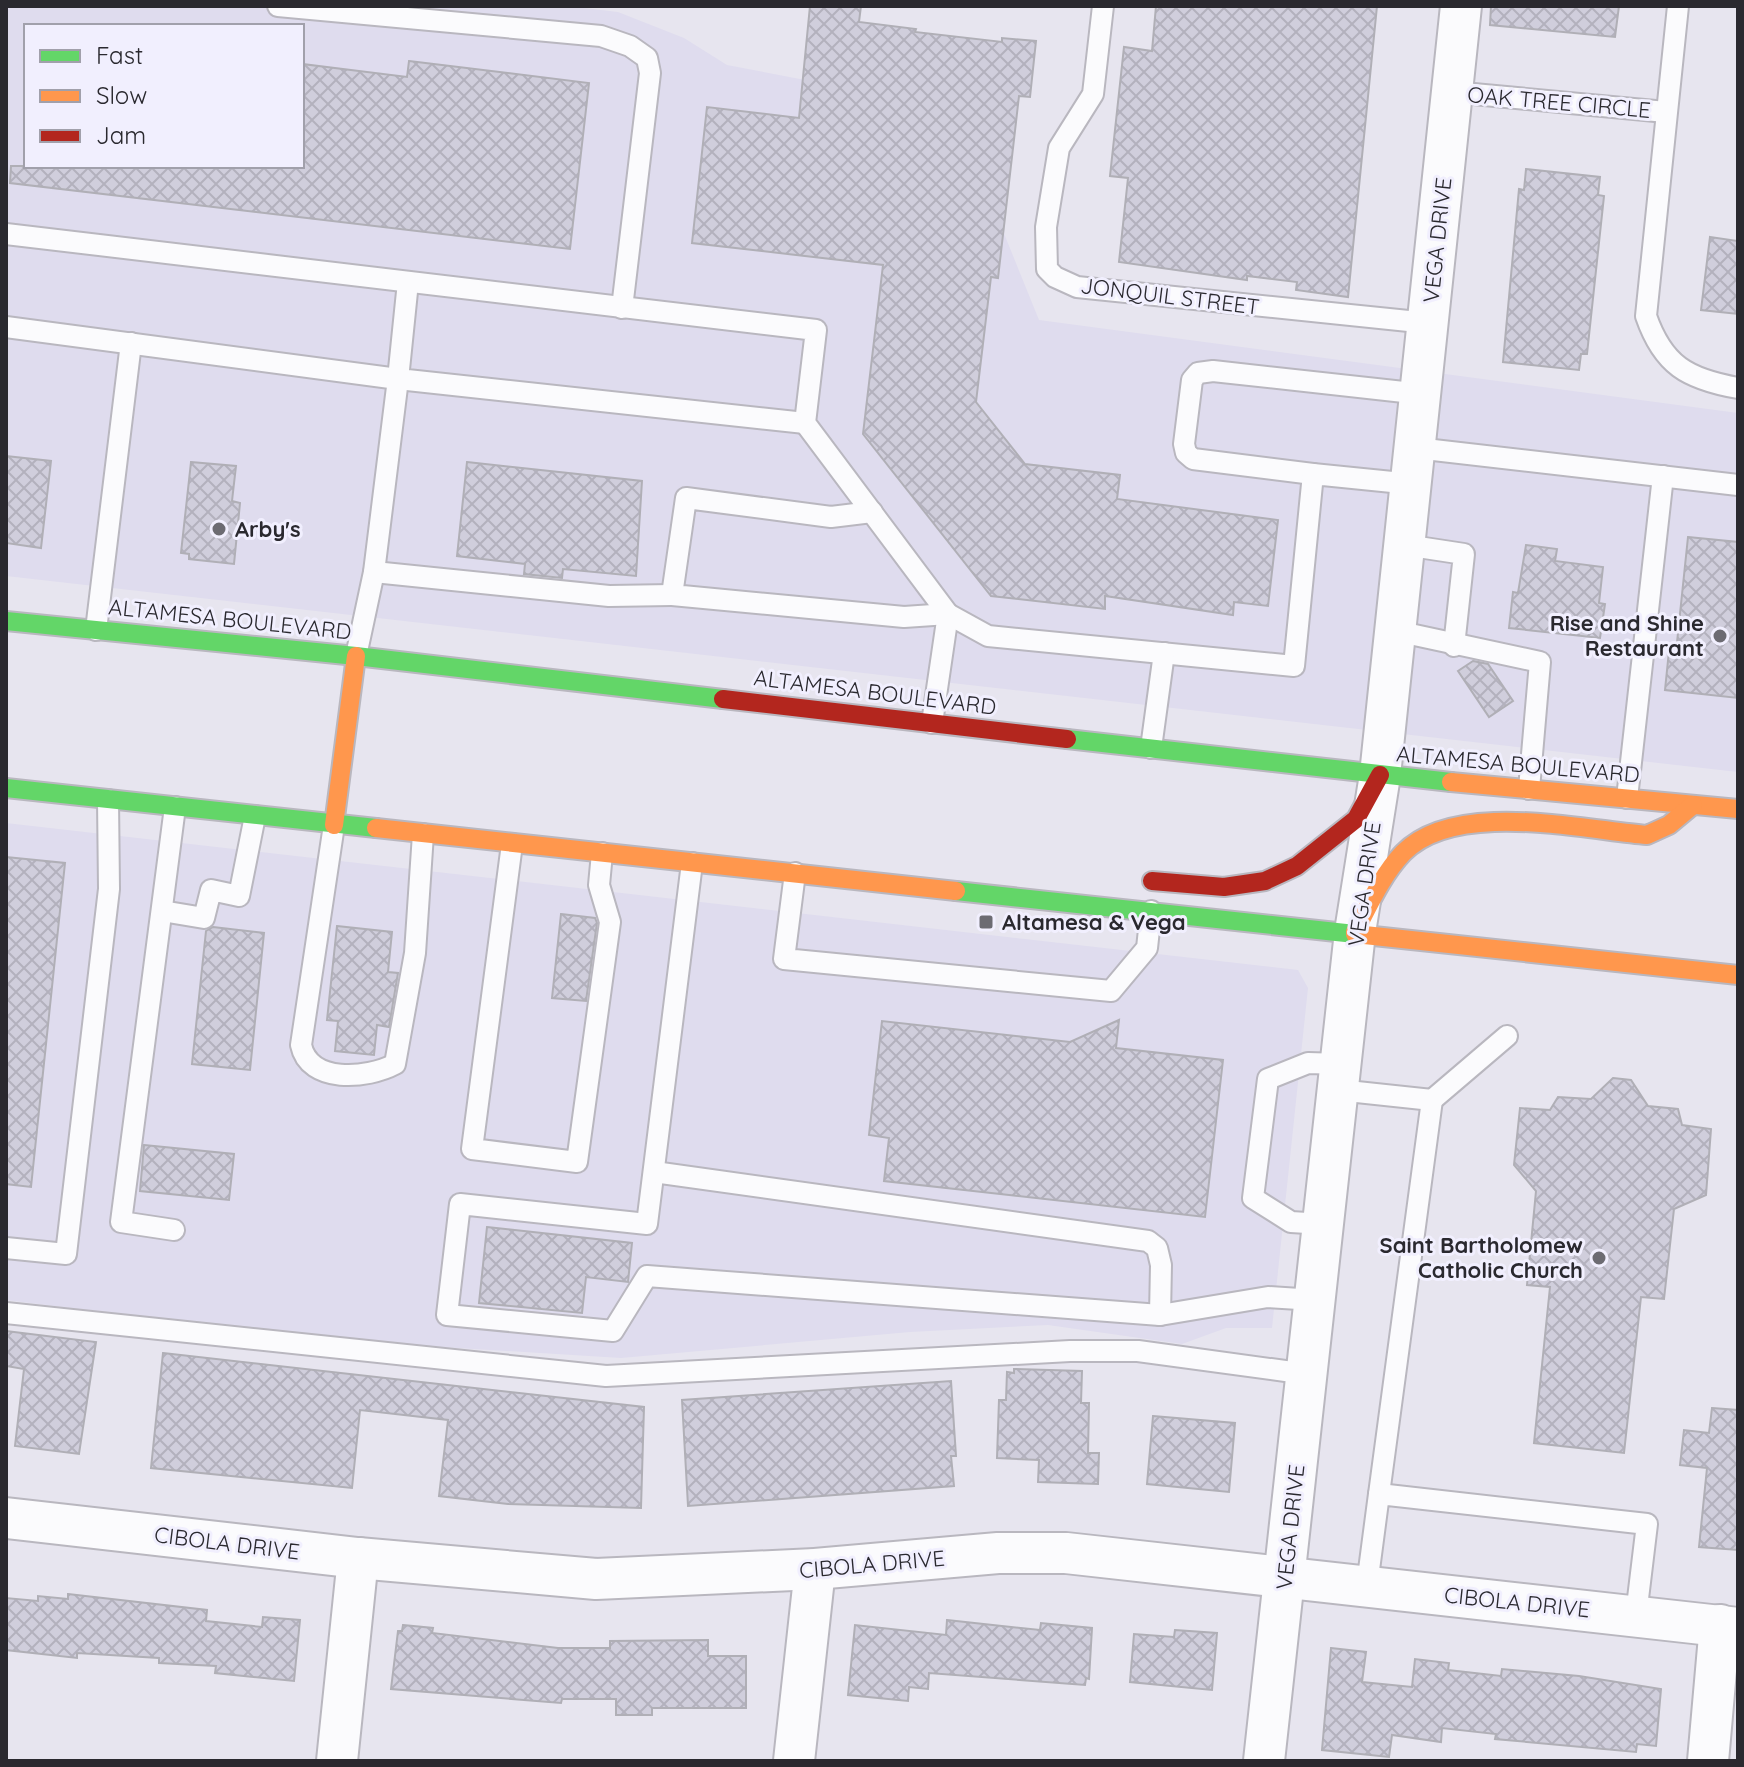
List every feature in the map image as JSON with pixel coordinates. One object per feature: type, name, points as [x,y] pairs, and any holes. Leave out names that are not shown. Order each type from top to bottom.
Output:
[{"type":"main road","name":"ALTAMESA BOULEVARD","points":[[6,621],[356,656],[1380,775],[1738,809]]},
{"type":"main road","points":[[334,825],[356,656]]},
{"type":"main road","points":[[1136,880],[1224,887],[1265,881],[1297,866],[1356,819],[1380,775]]},
{"type":"main road","points":[[6,788],[1738,975]]},
{"type":"main road","points":[[1355,932],[1384,873],[1407,845],[1437,828],[1467,821],[1492,821],[1647,835],[1669,825],[1693,805]]},
{"type":"main road","points":[[1001,894],[1048,882]]},
{"type":"street","name":"VEGA DRIVE","points":[[1264,1761],[1355,932],[1380,775],[1461,6]]},
{"type":"street","name":"CIBOLA DRIVE","points":[[6,1518],[358,1558],[596,1579],[815,1569],[998,1553],[1066,1553],[1729,1626]]},
{"type":"street","points":[[337,1761],[358,1558]]},
{"type":"street","points":[[794,1761],[815,1569]]},
{"type":"street","points":[[1708,1761],[1729,1626]]},
{"type":"lane","points":[[278,6],[601,36],[630,46],[647,58],[650,73],[622,308]]},
{"type":"lane","name":"JONQUIL STREET","points":[[1103,6],[1093,94],[1059,148],[1046,227],[1047,269],[1055,277],[1077,287],[1428,323]]},
{"type":"lane","name":"OAK TREE CIRCLE","points":[[1678,6],[1646,316],[1656,346],[1668,361],[1716,384],[1738,388]]},
{"type":"lane","name":"OAK TREE CIRCLE","points":[[1452,92],[1666,112]]},
{"type":"lane","points":[[6,234],[816,330],[805,423],[948,614],[988,636],[1294,666],[1313,474]]},
{"type":"lane","points":[[356,656],[374,572],[408,282]]},
{"type":"lane","points":[[6,327],[398,379],[805,423]]},
{"type":"lane","points":[[96,630],[131,343]]},
{"type":"lane","points":[[1422,394],[1213,371],[1198,373],[1192,380],[1184,444],[1186,453],[1193,459],[1313,474],[1414,466],[1663,476],[1738,485]]},
{"type":"lane","points":[[1627,798],[1663,476]]},
{"type":"lane","points":[[672,595],[686,498],[831,517],[872,512]]},
{"type":"lane","points":[[1405,545],[1464,554],[1454,646]]},
{"type":"lane","points":[[374,572],[609,596],[672,595],[904,617],[948,614]]},
{"type":"lane","points":[[932,723],[948,614]]},
{"type":"lane","points":[[1396,631],[1454,646],[1540,662],[1529,789]]},
{"type":"lane","points":[[1151,748],[1164,653]]},
{"type":"lane","points":[[6,1248],[66,1254],[109,889],[108,800]]},
{"type":"lane","points":[[174,1230],[121,1222],[175,807]]},
{"type":"lane","points":[[162,911],[204,918],[211,890],[239,896],[255,816]]},
{"type":"lane","points":[[334,825],[301,1045],[304,1058],[314,1067],[332,1073],[373,1074],[395,1064],[415,953],[423,834]]},
{"type":"lane","points":[[512,844],[472,1149],[577,1162],[610,922],[599,885],[602,853]]},
{"type":"lane","points":[[692,863],[647,1224],[460,1204],[447,1315],[613,1331],[647,1276],[1160,1315],[1268,1297],[1315,1300]]},
{"type":"lane","points":[[795,873],[784,959],[1111,991],[1147,948],[1151,911]]},
{"type":"lane","points":[[1367,1585],[1432,1100],[1507,1036]]},
{"type":"lane","points":[[1323,1224],[1291,1222],[1253,1198],[1268,1079],[1308,1063],[1339,1077],[1432,1100]]},
{"type":"lane","points":[[654,1172],[1148,1241],[1157,1248],[1161,1265],[1160,1315]]},
{"type":"lane","points":[[6,1313],[606,1376],[1070,1351],[1138,1351],[1307,1374]]},
{"type":"lane","points":[[1379,1494],[1647,1524],[1636,1615]]},
{"type":"shaded area","points":[[6,6],[567,6],[618,12],[684,38],[727,65],[1014,120],[1003,231],[1039,320],[1738,413],[1738,772],[6,576]]},
{"type":"shaded area","points":[[6,823],[1298,970],[1308,988],[1272,1328],[1226,1328],[1182,1344],[1048,1325],[910,1332],[621,1358],[326,1340],[6,1300]]},
{"type":"building","points":[[810,6],[861,6],[859,22],[916,29],[915,32],[1002,42],[1002,38],[1036,41],[1030,97],[1019,96],[998,278],[991,277],[976,402],[1025,464],[1120,475],[1117,499],[1278,520],[1268,606],[1234,602],[1233,615],[1105,596],[1105,609],[991,596],[863,434],[883,265],[692,243],[707,107],[799,118]]},
{"type":"building","points":[[1156,6],[1377,6],[1348,297],[1296,290],[1297,282],[1247,276],[1247,280],[1119,262],[1128,178],[1110,176],[1124,47],[1152,51]]},
{"type":"building","points":[[1491,6],[1619,6],[1615,37],[1490,25]]},
{"type":"building","points":[[409,61],[589,83],[570,249],[10,183],[11,166],[304,168],[304,64],[407,77]]},
{"type":"building","points":[[1526,169],[1600,177],[1598,195],[1604,196],[1587,354],[1581,354],[1579,370],[1503,362],[1519,189],[1524,190]]},
{"type":"building","points":[[1710,237],[1738,241],[1738,314],[1701,310]]},
{"type":"building","points":[[6,456],[51,461],[41,548],[6,543]]},
{"type":"building","points":[[191,462],[236,466],[232,501],[240,503],[234,564],[189,559],[189,554],[181,553]]},
{"type":"building","points":[[467,462],[642,481],[636,576],[563,569],[562,578],[524,574],[525,564],[457,556]]},
{"type":"building","points":[[1688,537],[1738,542],[1738,698],[1665,690],[1669,651],[1676,652]]},
{"type":"building","points":[[1526,545],[1557,549],[1555,561],[1603,567],[1599,603],[1605,604],[1600,638],[1509,628],[1513,592],[1518,593]]},
{"type":"building","points":[[1473,661],[1488,664],[1513,701],[1489,717],[1458,671]]},
{"type":"building","points":[[6,857],[65,863],[31,1187],[6,1184]]},
{"type":"building","points":[[561,914],[595,918],[597,923],[586,1001],[552,998]]},
{"type":"building","points":[[337,926],[392,932],[388,972],[398,973],[389,1027],[377,1025],[374,1055],[335,1051],[338,1021],[327,1020]]},
{"type":"building","points":[[213,927],[264,933],[250,1070],[192,1064],[206,931]]},
{"type":"building","points":[[1119,1020],[1116,1048],[1223,1060],[1205,1217],[884,1181],[889,1138],[869,1135],[882,1021],[1070,1042]]},
{"type":"building","name":"Saint Bartholomew Catholic Church","points":[[1613,1078],[1631,1080],[1648,1106],[1678,1109],[1682,1125],[1711,1129],[1706,1195],[1674,1209],[1664,1299],[1641,1297],[1624,1453],[1534,1443],[1550,1287],[1527,1285],[1536,1191],[1514,1165],[1520,1108],[1550,1110],[1558,1097],[1591,1099]]},
{"type":"building","points":[[144,1145],[234,1154],[229,1200],[140,1191]]},
{"type":"building","points":[[487,1227],[632,1243],[628,1282],[586,1277],[582,1313],[479,1303]]},
{"type":"building","points":[[6,1331],[96,1342],[79,1454],[15,1446],[24,1369],[6,1366]]},
{"type":"building","points":[[163,1353],[644,1407],[641,1508],[508,1504],[439,1496],[448,1420],[360,1410],[352,1488],[151,1468]]},
{"type":"building","points":[[1014,1369],[1082,1371],[1081,1403],[1089,1403],[1088,1453],[1099,1453],[1098,1484],[1038,1482],[1039,1460],[997,1458],[999,1400],[1006,1400],[1007,1372],[1014,1373]]},
{"type":"building","points":[[951,1381],[956,1456],[951,1456],[954,1486],[688,1506],[682,1400]]},
{"type":"building","points":[[1712,1408],[1738,1410],[1738,1550],[1699,1547],[1707,1468],[1680,1465],[1684,1430],[1709,1433]]},
{"type":"building","points":[[1153,1416],[1235,1423],[1229,1492],[1147,1484]]},
{"type":"building","points":[[68,1594],[207,1610],[206,1621],[262,1627],[263,1617],[300,1620],[294,1681],[215,1673],[216,1666],[159,1663],[159,1658],[77,1653],[77,1658],[6,1650],[6,1598],[38,1601],[38,1596],[68,1599]]},
{"type":"building","points":[[947,1620],[1040,1630],[1041,1623],[1092,1628],[1089,1679],[1086,1678],[1085,1685],[929,1673],[928,1689],[909,1687],[908,1701],[848,1695],[855,1625],[946,1635]]},
{"type":"building","points":[[403,1625],[433,1628],[432,1633],[558,1648],[610,1648],[610,1641],[708,1640],[708,1656],[746,1656],[746,1708],[652,1708],[652,1715],[616,1715],[616,1699],[562,1699],[561,1703],[391,1689],[398,1631],[402,1631]]},
{"type":"building","points":[[1175,1630],[1217,1633],[1212,1690],[1130,1682],[1134,1634],[1174,1637]]},
{"type":"building","points":[[1331,1648],[1366,1652],[1362,1682],[1412,1687],[1415,1659],[1449,1663],[1448,1670],[1501,1676],[1502,1669],[1579,1676],[1661,1689],[1656,1746],[1637,1744],[1636,1752],[1495,1739],[1496,1734],[1442,1728],[1441,1742],[1392,1735],[1389,1757],[1322,1750]]},
{"type":"traffic: fast","points":[[6,621],[356,656],[723,699]]},
{"type":"traffic: fast","points":[[1067,739],[1451,782]]},
{"type":"traffic: fast","points":[[6,788],[376,828]]},
{"type":"traffic: fast","points":[[956,891],[1355,934]]},
{"type":"traffic: slow","points":[[334,825],[356,656]]},
{"type":"traffic: slow","points":[[1451,782],[1738,809]]},
{"type":"traffic: slow","points":[[1355,932],[1389,871],[1403,853],[1425,837],[1453,827],[1485,822],[1553,824],[1647,835],[1669,825],[1693,805]]},
{"type":"traffic: slow","points":[[376,828],[956,891]]},
{"type":"traffic: slow","points":[[1355,934],[1738,975]]},
{"type":"traffic: jam","points":[[723,699],[1067,739]]},
{"type":"traffic: jam","points":[[1152,881],[1224,887],[1265,881],[1297,866],[1356,819],[1380,775]]},
{"type":"place","name":"Arby's","points":[[219,529]]},
{"type":"place","name":"Rise and Shine Restaurant","points":[[1720,636]]},
{"type":"place","name":"Altamesa & Vega","points":[[986,922]]},
{"type":"place","name":"Saint Bartholomew Catholic Church","points":[[1599,1258]]}]
